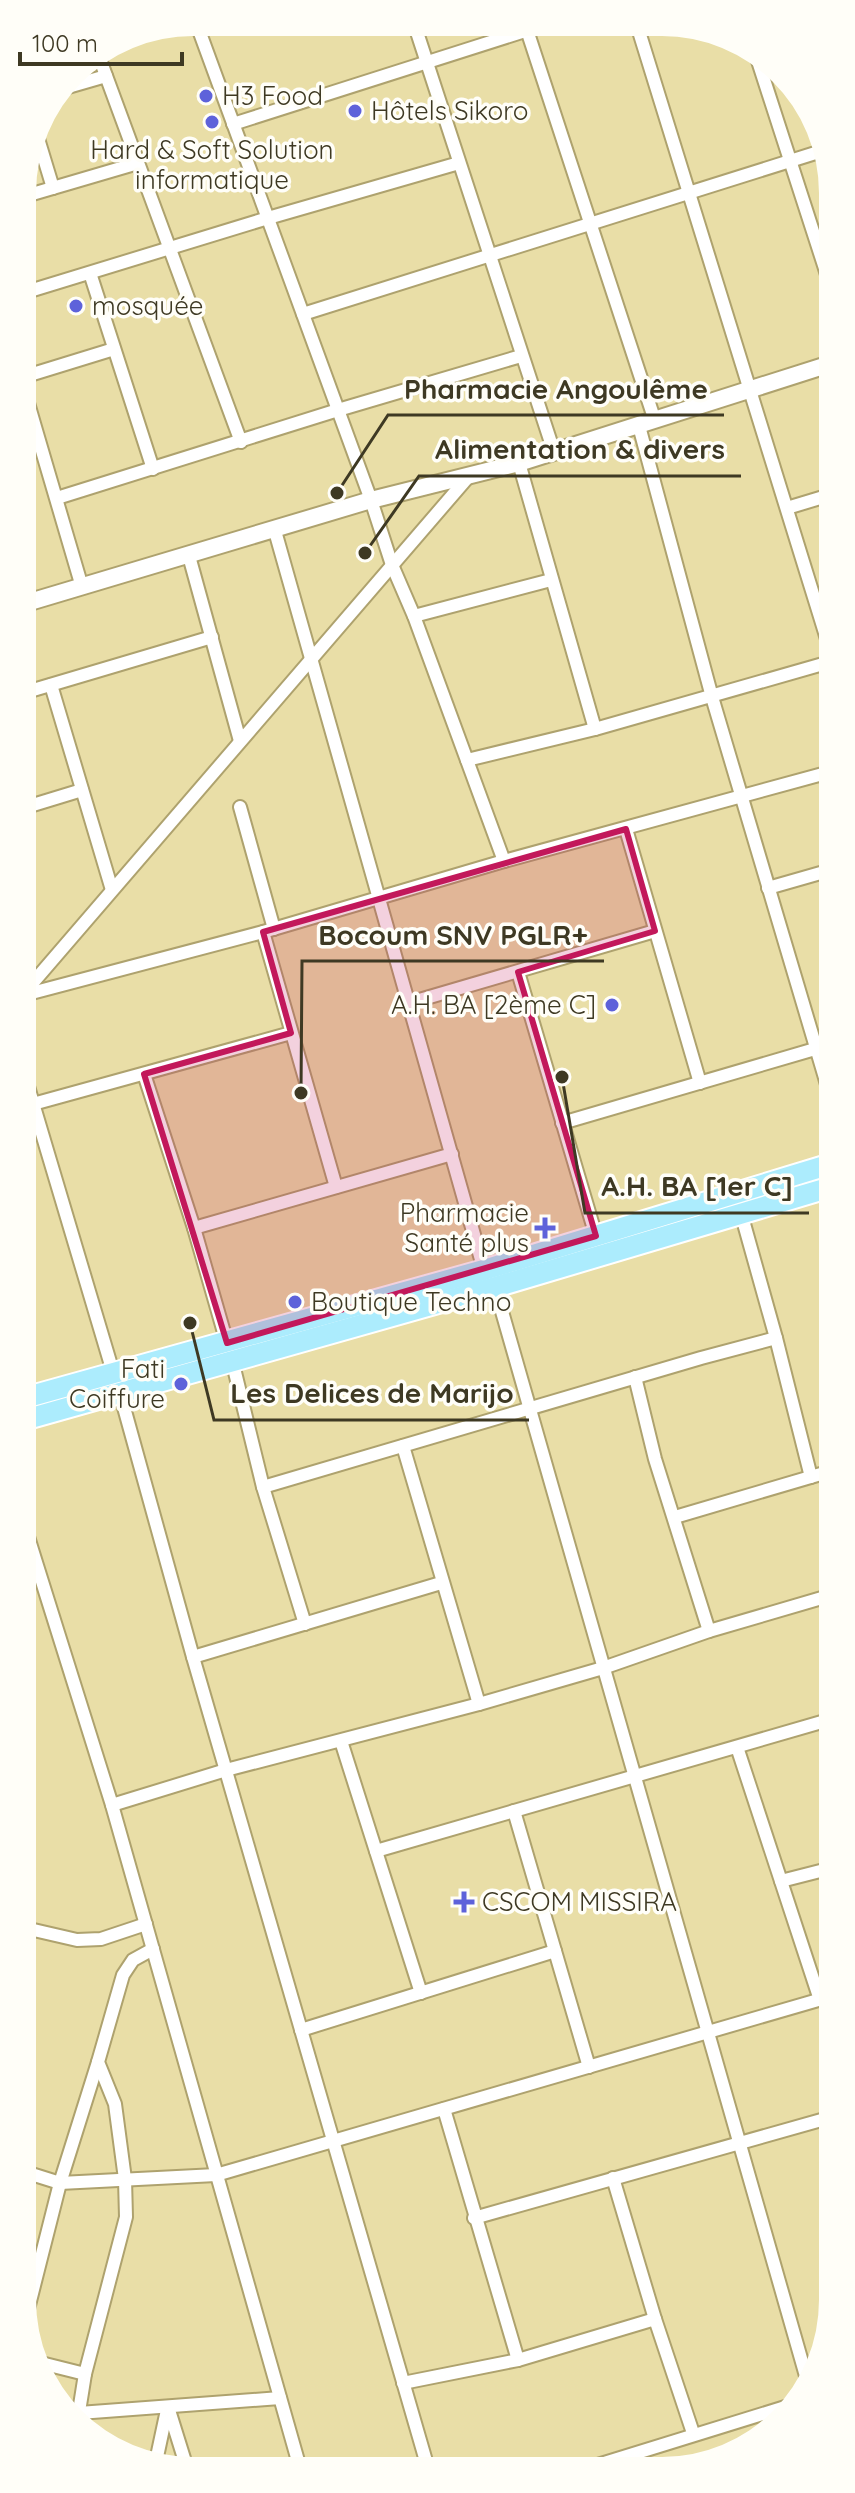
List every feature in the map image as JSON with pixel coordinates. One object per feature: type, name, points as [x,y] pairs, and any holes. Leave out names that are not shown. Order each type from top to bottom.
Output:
[{"type":"main road","points":[[490,1279],[596,1236],[819,1168]]},
{"type":"main road","points":[[36,1394],[113,1372],[230,1351],[819,1190]]},
{"type":"main road","points":[[36,1417],[120,1393],[230,1351]]},
{"type":"street","points":[[203,36],[392,565],[414,616],[504,861]]},
{"type":"street","points":[[418,36],[554,452]]},
{"type":"street","points":[[233,124],[503,36]]},
{"type":"street","points":[[529,36],[589,225],[647,423],[712,697],[819,1061]]},
{"type":"street","points":[[640,36],[819,613]]},
{"type":"street","points":[[102,65],[241,442]]},
{"type":"street","points":[[761,71],[819,250]]},
{"type":"street","points":[[81,83],[106,76]]},
{"type":"street","points":[[42,150],[53,188]]},
{"type":"street","points":[[303,314],[814,153]]},
{"type":"street","points":[[36,193],[138,163]]},
{"type":"street","points":[[36,289],[459,163]]},
{"type":"street","points":[[90,273],[153,469]]},
{"type":"street","points":[[36,373],[114,349]]},
{"type":"street","points":[[57,498],[521,356]]},
{"type":"street","points":[[36,600],[371,500],[519,463],[819,367]]},
{"type":"street","points":[[36,429],[82,587]]},
{"type":"street","points":[[519,463],[595,729]]},
{"type":"street","points":[[36,980],[469,476]]},
{"type":"street","points":[[787,508],[819,498]]},
{"type":"street","points":[[275,531],[803,2367]]},
{"type":"street","points":[[189,556],[240,741]]},
{"type":"street","points":[[414,616],[551,580]]},
{"type":"street","points":[[36,689],[212,637]]},
{"type":"street","points":[[467,760],[595,729],[819,665]]},
{"type":"street","points":[[51,685],[112,890]]},
{"type":"street","points":[[36,991],[268,930],[504,861],[819,775]]},
{"type":"street","points":[[36,804],[82,790]]},
{"type":"street","points":[[240,807],[291,1033],[336,1187]]},
{"type":"street","points":[[626,829],[700,1083]]},
{"type":"street","points":[[768,888],[819,873]]},
{"type":"street","points":[[409,1003],[655,931]]},
{"type":"street","points":[[518,972],[596,1236]]},
{"type":"street","points":[[36,1103],[291,1033]]},
{"type":"street","points":[[562,1123],[815,1049]]},
{"type":"street","points":[[144,1074],[194,1228],[230,1351],[263,1487],[305,1624]]},
{"type":"street","points":[[36,1114],[113,1372]]},
{"type":"street","points":[[194,1228],[452,1154]]},
{"type":"street","points":[[741,1213],[811,1477]]},
{"type":"street","points":[[263,1487],[776,1338]]},
{"type":"street","points":[[635,1377],[655,1459],[709,1631]]},
{"type":"street","points":[[120,1393],[193,1657],[425,2457]]},
{"type":"street","points":[[403,1446],[479,1704]]},
{"type":"street","points":[[675,1517],[819,1475]]},
{"type":"street","points":[[36,1562],[112,1805],[297,2457]]},
{"type":"street","points":[[193,1657],[441,1583]]},
{"type":"street","points":[[112,1805],[226,1770],[603,1668],[709,1631],[819,1599]]},
{"type":"street","points":[[376,1851],[819,1723]]},
{"type":"street","points":[[341,1741],[421,1993]]},
{"type":"street","points":[[737,1747],[781,1881],[819,1980]]},
{"type":"street","points":[[514,1811],[589,2067]]},
{"type":"street","points":[[781,1881],[819,1871]]},
{"type":"street","points":[[36,1931],[77,1940],[101,1939],[146,1924]]},
{"type":"street","points":[[36,2265],[123,1975],[133,1960],[153,1949]]},
{"type":"street","points":[[301,2030],[555,1951]]},
{"type":"street","points":[[36,2175],[60,2183],[216,2175],[819,2000]]},
{"type":"street","points":[[80,2408],[85,2374],[126,2217],[125,2179],[115,2104],[98,2062]]},
{"type":"street","points":[[444,2109],[518,2360]]},
{"type":"street","points":[[474,2218],[819,2121]]},
{"type":"street","points":[[613,2178],[693,2433]]},
{"type":"street","points":[[403,2383],[518,2360],[655,2319]]},
{"type":"street","points":[[50,2365],[85,2374]]},
{"type":"street","points":[[88,2417],[280,2398]]},
{"type":"street","points":[[158,2453],[168,2407]]},
{"type":"street","points":[[168,2407],[184,2457]]},
{"type":"street","points":[[621,2457],[774,2410]]},
{"type":"highlighted area","points":[[626,829],[655,931],[518,972],[596,1236],[227,1343],[144,1074],[291,1033],[263,932]]},
{"type":"place","name":"H3 Food","points":[[206,96]]},
{"type":"place","name":"Hôtels Sikoro","points":[[355,111]]},
{"type":"place","name":"Hard & Soft Solution informatique","points":[[212,122]]},
{"type":"place","name":"mosquée","points":[[76,306]]},
{"type":"place","name":"Pharmacie Angoulême","points":[[337,493]]},
{"type":"place","name":"Alimentation & divers","points":[[365,553]]},
{"type":"place","name":"A.H. BA [2ème C]","points":[[612,1005]]},
{"type":"place","name":"A.H. BA [1er C]","points":[[562,1077]]},
{"type":"place","name":"Bocoum SNV PGLR+","points":[[301,1093]]},
{"type":"place","name":"Pharmacie Santé plus","points":[[545,1228]]},
{"type":"place","name":"Boutique Techno","points":[[295,1302]]},
{"type":"place","name":"Les Delices de Marijo","points":[[190,1323]]},
{"type":"place","name":"Fati Coiffure","points":[[181,1384]]},
{"type":"place","name":"CSCOM MISSIRA","points":[[464,1902]]}]
